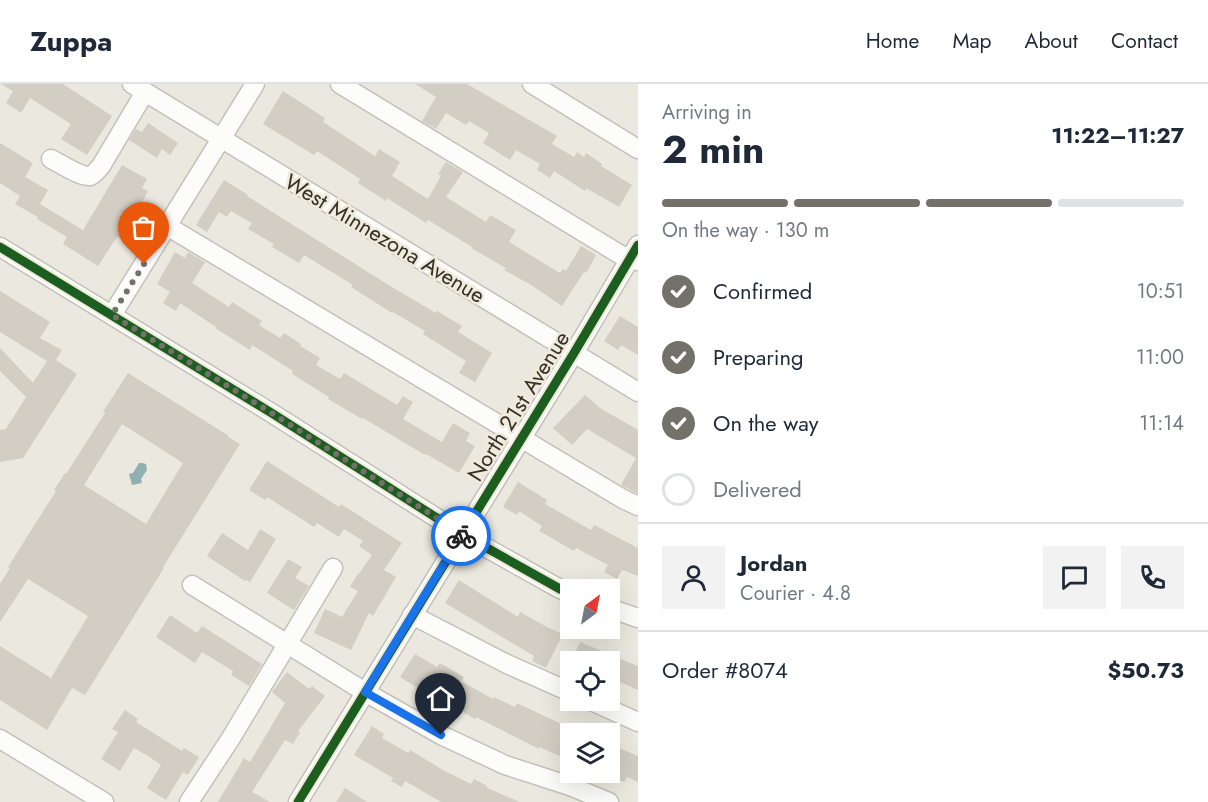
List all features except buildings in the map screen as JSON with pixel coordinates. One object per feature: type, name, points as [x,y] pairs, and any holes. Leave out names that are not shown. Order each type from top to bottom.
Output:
[{"type":"street","points":[[112,315],[255,84]]},
{"type":"street","points":[[340,84],[635,256]]},
{"type":"street","points":[[532,84],[638,149]]},
{"type":"street","points":[[51,159],[81,173],[93,175],[101,166],[139,88]]},
{"type":"street","name":"West Minnezona Avenue","points":[[139,88],[638,392]]},
{"type":"street","points":[[167,226],[638,506]]},
{"type":"street","points":[[0,247],[270,412],[462,534],[560,589]]},
{"type":"street","name":"North 21st Avenue","points":[[298,802],[635,256]]},
{"type":"street","points":[[189,802],[231,738],[333,568]]},
{"type":"street","points":[[192,585],[365,692],[441,735],[505,765],[570,786],[609,802]]},
{"type":"street","points":[[620,612],[638,618]]},
{"type":"street","points":[[412,615],[507,664],[560,688]]},
{"type":"street","points":[[614,711],[638,722]]},
{"type":"street","points":[[0,739],[104,802]]},
{"type":"water","points":[[139,463],[146,464],[147,470],[141,479],[142,483],[132,485],[129,474],[133,473]]},
{"type":"cycle path","points":[[298,802],[638,245]]},
{"type":"cycle path","points":[[0,247],[270,412],[462,534],[560,589]]},
{"type":"way so far","points":[[144,264],[112,315],[270,412],[462,534],[461,536]]},
{"type":"route","points":[[441,735],[365,692],[461,536]]}]
